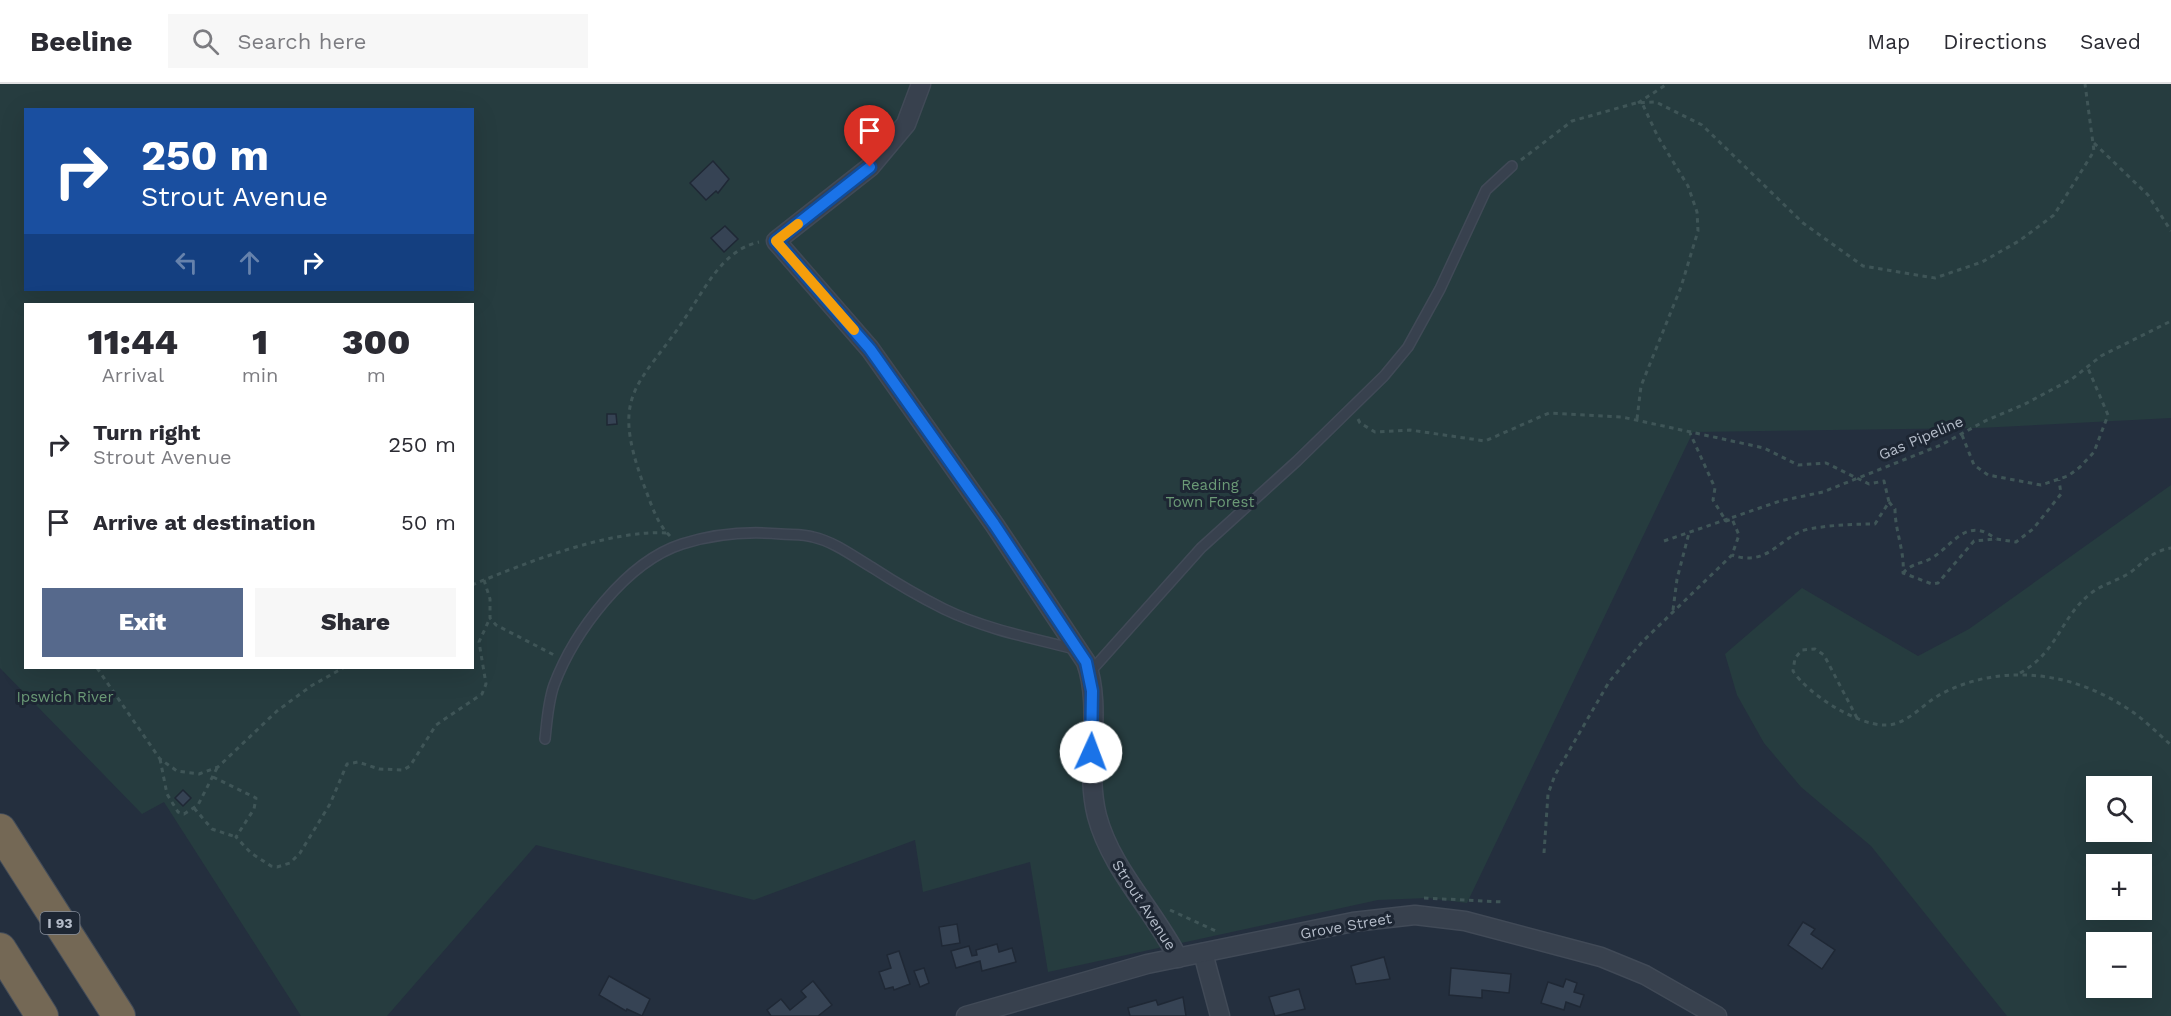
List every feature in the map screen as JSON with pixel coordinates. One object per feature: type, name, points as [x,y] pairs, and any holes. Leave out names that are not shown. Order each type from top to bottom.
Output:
[{"type":"highway","name":"I 93","points":[[0,830],[119,1016]]},
{"type":"highway","points":[[0,949],[42,1016]]},
{"type":"street","points":[[776,241],[870,167],[906,123],[921,84]]},
{"type":"street","name":"Strout Avenue","points":[[776,241],[870,349],[994,524],[1077,649],[1089,672],[1093,704],[1092,770],[1097,815],[1121,871],[1178,958]]},
{"type":"street","name":"Grove Street","points":[[966,1016],[1105,975],[1178,958],[1399,916],[1444,917],[1612,961],[1645,975],[1717,1016]]},
{"type":"street","points":[[1203,953],[1220,1016]]},
{"type":"lane","points":[[1089,672],[1201,548],[1354,406],[1408,346],[1440,290],[1486,190],[1512,166]]},
{"type":"lane","points":[[545,739],[554,686],[566,660],[582,631],[625,580],[660,555],[681,544],[732,534],[760,532],[813,537],[840,547],[903,587],[947,610],[1009,632],[1077,649]]},
{"type":"path","points":[[1636,104],[1667,84]]},
{"type":"path","points":[[1512,166],[1572,121],[1636,104],[1656,102],[1702,125],[1803,223],[1863,266],[1935,278],[1982,262],[2019,242],[2054,215],[2094,151],[2085,84]]},
{"type":"path","points":[[1637,419],[1641,386],[1681,287],[1698,231],[1697,212],[1688,186],[1658,137],[1642,103]]},
{"type":"path","points":[[2093,141],[2148,195],[2171,231]]},
{"type":"path","points":[[681,544],[667,533],[655,514],[630,442],[628,418],[635,387],[680,327],[711,277],[734,254],[756,242],[776,241]]},
{"type":"path","name":"Gas Pipeline","points":[[1726,521],[1780,501],[1823,492],[1962,435],[2072,379],[2101,356],[2171,321]]},
{"type":"path","points":[[1962,435],[1974,465],[1988,475],[2041,485],[2060,480],[2080,467],[2094,452],[2108,415],[2087,366]]},
{"type":"path","points":[[1354,406],[1360,423],[1375,432],[1410,430],[1485,441],[1549,413],[1637,419],[1764,448],[1798,465],[1826,463],[1869,484],[1884,481],[1889,502],[1895,509],[1895,522],[1904,562],[1903,573]]},
{"type":"path","points":[[1664,541],[1726,521],[1713,500],[1715,488],[1689,432]]},
{"type":"path","points":[[1903,573],[1932,584],[1938,583],[1974,541],[1996,539],[2016,542],[2033,529],[2061,494],[2060,480]]},
{"type":"path","points":[[1732,555],[1753,558],[1782,546],[1807,530],[1848,524],[1875,524],[1889,502]]},
{"type":"path","points":[[1544,853],[1548,794],[1555,775],[1609,682],[1642,642],[1732,555],[1739,535],[1732,519]]},
{"type":"path","points":[[1903,573],[1910,565],[1933,557],[1958,535],[1976,530],[1987,531],[1996,539]]},
{"type":"path","points":[[474,584],[567,550],[638,533],[667,533]]},
{"type":"path","points":[[1673,612],[1677,579],[1689,533]]},
{"type":"path","points":[[2019,674],[2036,664],[2048,651],[2066,620],[2091,594],[2128,574],[2156,550],[2171,548]]},
{"type":"path","points":[[194,808],[212,830],[236,837],[251,853],[271,866],[277,867],[290,863],[300,853],[330,804],[347,764],[358,762],[393,771],[410,766],[436,725],[477,699],[485,690],[479,642],[490,618],[490,599],[484,580]]},
{"type":"path","points":[[490,618],[507,631],[566,660]]},
{"type":"path","points":[[1857,718],[1824,655],[1815,649],[1802,650],[1795,658],[1793,671],[1800,682],[1813,694],[1857,718],[1885,726],[1906,720],[1930,699],[1952,688],[1992,677],[2019,674],[2053,677],[2085,685],[2126,707],[2171,745]]},
{"type":"path","points":[[98,669],[160,759],[163,782],[171,803],[178,812],[184,814],[194,808],[218,767]]},
{"type":"path","points":[[160,759],[187,773],[211,771],[277,711],[311,686],[341,669]]},
{"type":"path","points":[[213,777],[256,798],[254,809],[236,837]]},
{"type":"green space","name":"Reading Town Forest","points":[[0,84],[2171,84],[2171,418],[1979,428],[1693,432],[1467,903],[1428,898],[1378,900],[1048,972],[1030,862],[923,892],[915,840],[754,900],[536,845],[387,1016],[301,1016],[164,802],[142,814],[0,668]]},
{"type":"green space","points":[[2171,485],[2171,1016],[2007,1016],[1871,846],[1801,787],[1764,743],[1737,695],[1725,654],[1802,588],[1918,656],[1969,629]]},
{"type":"building","points":[[713,161],[729,179],[718,193],[716,191],[706,200],[690,183]]},
{"type":"building","points":[[725,226],[738,239],[724,252],[711,238]]},
{"type":"building","points":[[607,414],[616,414],[617,424],[607,425]]},
{"type":"building","points":[[183,790],[191,798],[183,806],[175,798]]},
{"type":"building","points":[[1803,922],[1815,929],[1811,934],[1835,950],[1822,969],[1788,945]]},
{"type":"building","points":[[957,924],[960,943],[942,946],[939,927]]},
{"type":"building","points":[[997,944],[999,952],[1012,948],[1016,962],[982,971],[980,961],[956,968],[951,951],[969,946],[972,956],[977,955],[976,950]]},
{"type":"building","points":[[899,951],[910,984],[894,990],[893,987],[885,989],[879,972],[891,968],[887,955]]},
{"type":"building","points":[[1384,957],[1390,979],[1356,984],[1351,966]]},
{"type":"building","points":[[924,968],[929,983],[920,987],[914,971]]},
{"type":"building","points":[[1451,968],[1511,974],[1509,993],[1482,990],[1482,998],[1449,995]]},
{"type":"building","points":[[609,976],[650,999],[642,1016],[627,1009],[626,1011],[599,995]]},
{"type":"building","points":[[1566,979],[1577,983],[1574,992],[1584,995],[1580,1007],[1566,1002],[1564,1010],[1541,1003],[1548,982],[1563,987]]},
{"type":"building","points":[[813,981],[832,1005],[818,1016],[771,1016],[767,1010],[781,999],[790,1010],[806,997],[801,991]]},
{"type":"building","points":[[1299,989],[1305,1009],[1275,1016],[1269,997]]},
{"type":"building","points":[[1183,997],[1186,1016],[1130,1016],[1128,1008],[1156,1000],[1158,1005]]},
{"type":"slow traffic","points":[[798,224],[776,241],[854,330]]},
{"type":"route","points":[[870,167],[776,241],[870,349],[994,524],[1086,662],[1091,678],[1093,704],[1091,752]]},
{"type":"park label","name":"Ipswich River","points":[[65,697]]}]
